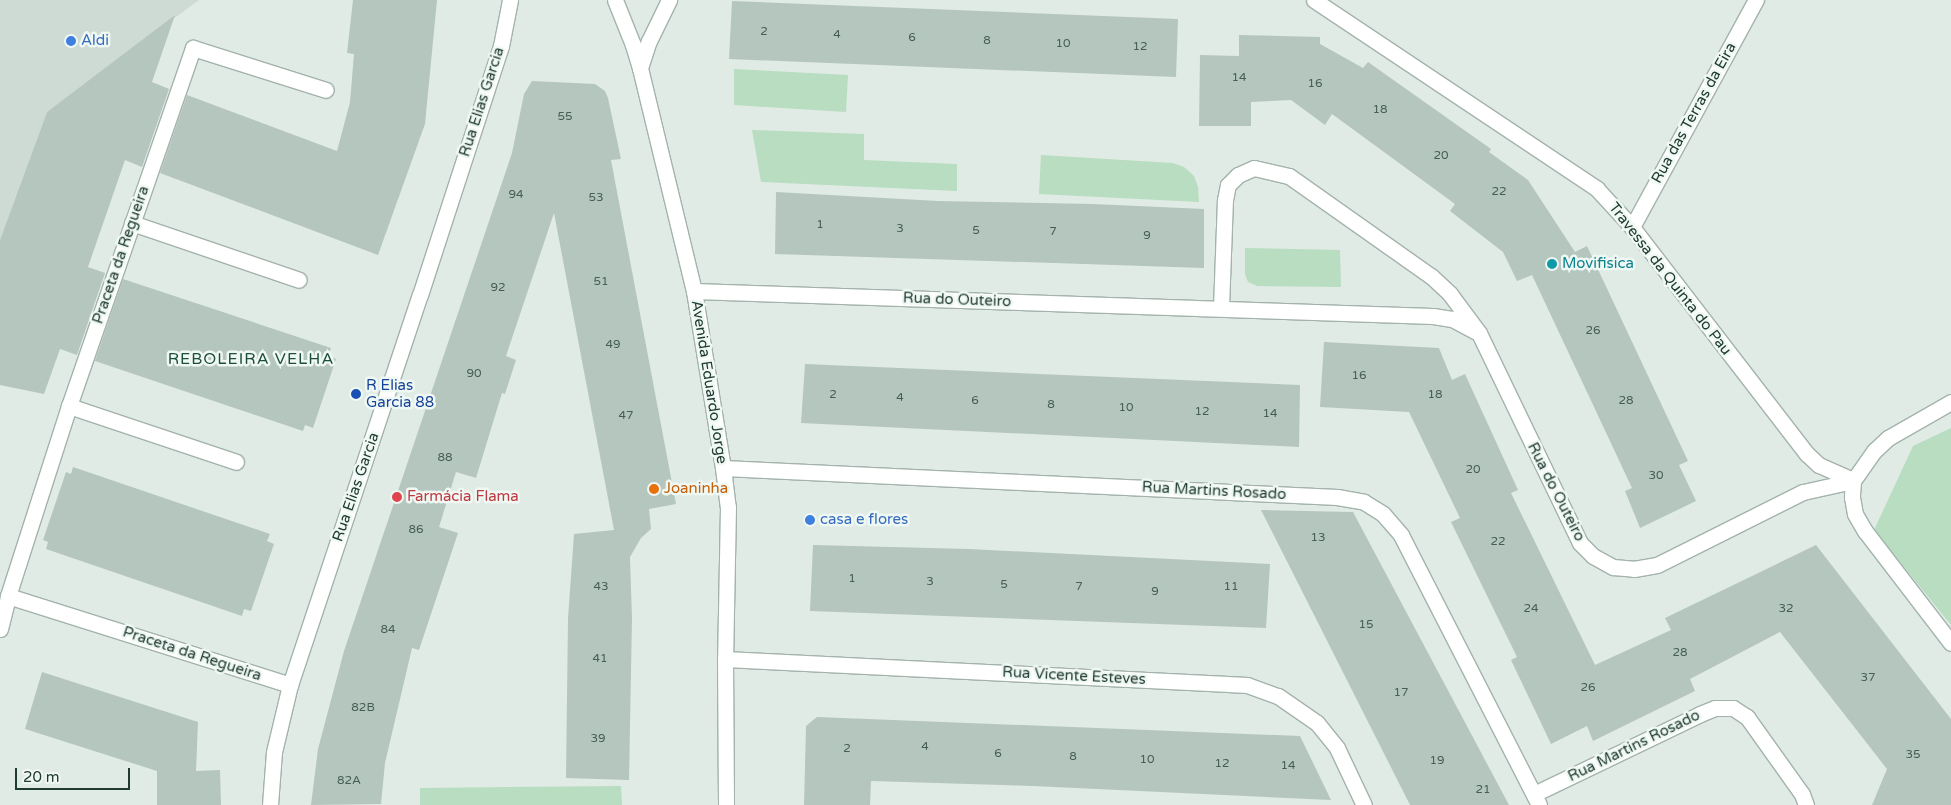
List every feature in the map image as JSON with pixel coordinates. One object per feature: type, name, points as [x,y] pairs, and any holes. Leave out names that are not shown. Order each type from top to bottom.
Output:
[{"type":"street","name":"Rua Elias Garcia","points":[[270,805],[274,752],[290,685],[501,46],[510,0]]},
{"type":"street","name":"Avenida Eduardo Jorge","points":[[615,0],[640,68],[694,291],[723,468],[728,507],[725,659],[726,805]]},
{"type":"street","points":[[640,68],[649,41],[669,0]]},
{"type":"street","name":"Travessa da Quinta do Pau","points":[[1314,0],[1597,189],[1632,227],[1806,454],[1819,465],[1853,481]]},
{"type":"street","name":"Rua das Terras da Eira","points":[[1632,227],[1756,0]]},
{"type":"street","name":"Praceta da Regueira","points":[[0,629],[8,596],[69,406],[193,48],[326,90]]},
{"type":"street","name":"Rua do Outeiro","points":[[1221,308],[1226,192],[1228,185],[1238,175],[1254,168],[1288,176],[1431,276],[1450,294],[1479,333],[1580,543],[1593,556],[1613,567],[1634,569],[1657,565],[1795,495],[1824,486],[1853,481]]},
{"type":"street","points":[[132,223],[299,280]]},
{"type":"street","name":"Rua do Outeiro","points":[[694,291],[1433,316],[1452,320],[1479,333]]},
{"type":"street","points":[[1951,402],[1888,438],[1862,466],[1853,481],[1852,497],[1856,514],[1865,531],[1951,643]]},
{"type":"street","points":[[69,406],[236,462]]},
{"type":"street","name":"Rua Martins Rosado","points":[[723,468],[1338,497],[1364,502],[1383,514],[1401,535],[1536,800],[1700,714],[1715,708],[1733,708],[1747,716],[1802,794],[1806,805]]},
{"type":"street","name":"Praceta da Regueira","points":[[8,596],[290,685]]},
{"type":"street","name":"Rua Vicente Esteves","points":[[725,659],[1247,685],[1278,696],[1317,722],[1337,748],[1364,805]]},
{"type":"shaded area","name":"Aldi","points":[[0,0],[199,0],[47,112],[0,240]]},
{"type":"green space","points":[[734,69],[848,75],[846,112],[734,105]]},
{"type":"green space","points":[[752,130],[864,134],[864,160],[957,164],[957,191],[761,182]]},
{"type":"green space","points":[[1041,155],[1173,163],[1184,167],[1194,176],[1198,187],[1199,202],[1039,194]]},
{"type":"green space","points":[[1245,248],[1340,250],[1341,287],[1257,286],[1248,282],[1245,274]]},
{"type":"green space","points":[[1951,428],[1951,625],[1874,530],[1913,446]]},
{"type":"green space","points":[[621,786],[622,805],[420,805],[420,788]]},
{"type":"building","points":[[353,0],[437,0],[425,124],[378,255],[160,173],[187,95],[337,151],[350,102],[354,54],[347,53]]},
{"type":"building","points":[[732,1],[1178,19],[1176,77],[729,59]]},
{"type":"building","points":[[175,15],[152,82],[169,89],[142,167],[125,160],[88,267],[105,273],[77,355],[60,349],[44,394],[0,385],[0,240],[47,112]]},
{"type":"building","points":[[1239,35],[1320,37],[1320,44],[1363,68],[1368,62],[1491,149],[1489,152],[1528,180],[1575,252],[1587,246],[1688,461],[1679,465],[1696,501],[1640,528],[1625,491],[1632,488],[1532,275],[1517,281],[1503,252],[1450,211],[1455,204],[1332,114],[1325,125],[1291,100],[1251,102],[1251,126],[1199,126],[1200,55],[1239,56]]},
{"type":"building","points":[[532,81],[595,84],[605,91],[608,98],[621,159],[611,160],[676,504],[649,509],[651,529],[641,538],[630,557],[632,619],[629,780],[566,778],[568,618],[574,534],[614,530],[554,213],[506,356],[516,360],[505,394],[502,393],[476,478],[456,472],[439,527],[458,533],[419,650],[412,648],[385,763],[381,804],[311,805],[318,749],[344,651],[512,153],[524,94]]},
{"type":"building","points":[[776,192],[938,201],[1093,204],[1204,209],[1204,268],[775,254]]},
{"type":"building","points":[[123,279],[331,348],[328,356],[336,359],[313,428],[305,425],[303,431],[95,361]]},
{"type":"building","points":[[1324,342],[1439,348],[1452,380],[1465,374],[1518,490],[1511,493],[1595,665],[1671,630],[1665,618],[1816,545],[1951,719],[1951,805],[1872,805],[1887,769],[1780,632],[1690,679],[1695,691],[1593,741],[1587,726],[1551,744],[1511,660],[1517,657],[1451,522],[1460,518],[1409,412],[1320,407]]},
{"type":"building","points":[[805,364],[1300,385],[1299,447],[801,423]]},
{"type":"building","points":[[73,467],[270,534],[267,541],[274,544],[251,611],[244,609],[242,616],[46,549],[48,542],[43,540],[66,472],[71,474]]},
{"type":"building","points":[[1261,510],[1353,512],[1509,805],[1410,805]]},
{"type":"building","points":[[813,545],[969,549],[1270,564],[1266,628],[810,611]]},
{"type":"building","points":[[42,672],[198,722],[196,771],[220,770],[221,805],[157,805],[157,771],[25,729]]},
{"type":"building","points":[[817,717],[1300,736],[1331,800],[1033,786],[871,781],[870,805],[804,805],[806,726]]},
{"type":"place","name":"Aldi","points":[[71,41]]},
{"type":"place","name":"Movifisica","points":[[1552,264]]},
{"type":"place","name":"R Elias Garcia 88","points":[[356,394]]},
{"type":"place","name":"Joaninha","points":[[654,489]]},
{"type":"place","name":"Farmácia Flama","points":[[397,497]]},
{"type":"place","name":"casa e flores","points":[[810,520]]},
{"type":"district","name":"REBOLEIRA VELHA","points":[[251,359]]}]
